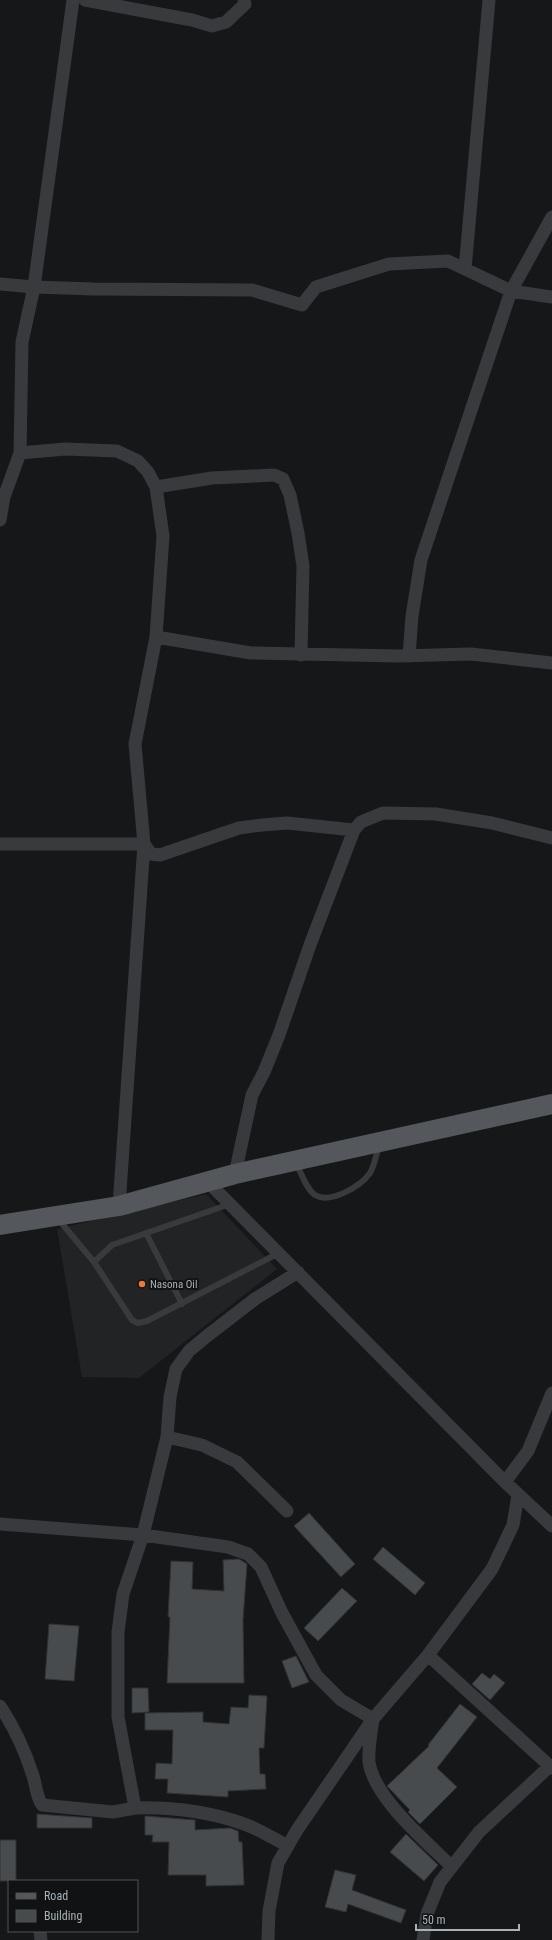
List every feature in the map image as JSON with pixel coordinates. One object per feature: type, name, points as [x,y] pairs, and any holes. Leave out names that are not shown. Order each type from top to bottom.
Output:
[{"type":"main road","points":[[0,1225],[119,1206],[235,1174],[552,1104]]},
{"type":"street","points":[[0,520],[4,497],[20,453],[22,342],[34,287],[73,0]]},
{"type":"street","points":[[85,0],[192,20],[212,26],[226,22],[234,16],[244,4],[244,0]]},
{"type":"street","points":[[466,269],[489,0]]},
{"type":"street","points":[[409,656],[412,616],[422,560],[511,291],[552,217]]},
{"type":"street","points":[[0,284],[34,287],[252,290],[302,305],[316,287],[389,264],[448,261],[511,291],[552,297]]},
{"type":"street","points":[[20,453],[65,449],[117,451],[138,461],[148,472],[156,487],[163,536],[156,637],[135,744],[144,844],[119,1206]]},
{"type":"street","points":[[156,487],[212,478],[274,475],[283,479],[290,494],[303,566],[301,655]]},
{"type":"street","points":[[156,637],[251,653],[409,656],[471,654],[552,663]]},
{"type":"street","points":[[235,1174],[252,1095],[264,1072],[279,1035],[310,945],[354,830],[361,822],[383,813],[436,814],[492,823],[552,838]]},
{"type":"street","points":[[144,844],[151,854],[160,855],[239,828],[262,825],[287,824],[354,830]]},
{"type":"street","points":[[0,844],[144,844]]},
{"type":"street","points":[[207,1181],[505,1482],[552,1526]]},
{"type":"street","points":[[135,1808],[118,1717],[118,1632],[123,1594],[143,1535],[167,1437],[170,1397],[176,1368],[189,1351],[255,1299],[298,1272]]},
{"type":"street","points":[[505,1482],[528,1451],[552,1393]]},
{"type":"street","points":[[167,1437],[202,1445],[237,1462],[287,1511]]},
{"type":"street","points":[[268,1940],[269,1911],[278,1863],[372,1719],[428,1655],[492,1569],[513,1525],[518,1495]]},
{"type":"street","points":[[0,1524],[143,1535],[228,1547],[248,1554],[260,1567],[282,1613],[316,1675],[341,1700],[372,1719]]},
{"type":"street","points":[[423,1940],[427,1914],[440,1882],[479,1832],[551,1767],[428,1655]]},
{"type":"street","points":[[0,1706],[17,1733],[42,1805],[113,1812],[135,1808],[169,1807],[207,1813],[245,1824],[288,1846]]},
{"type":"street","points":[[372,1719],[369,1761],[374,1780],[388,1801],[452,1867]]},
{"type":"lane","points":[[295,1160],[310,1190],[316,1195],[331,1198],[352,1189],[370,1173],[380,1141]]},
{"type":"lane","points":[[94,1262],[112,1244],[230,1204]]},
{"type":"lane","points":[[56,1216],[94,1262],[132,1320],[138,1323],[147,1321],[182,1304],[279,1253]]},
{"type":"lane","points":[[146,1233],[182,1304]]},
{"type":"shaded area","points":[[206,1194],[277,1269],[139,1378],[82,1377],[57,1229]]},
{"type":"building","points":[[309,1513],[355,1564],[341,1577],[294,1526]]},
{"type":"building","points":[[383,1547],[425,1583],[415,1595],[373,1559]]},
{"type":"building","points":[[239,1559],[247,1564],[243,1620],[244,1683],[167,1683],[171,1561],[193,1562],[192,1589],[224,1591],[223,1560]]},
{"type":"building","points":[[342,1588],[357,1601],[318,1641],[304,1628]]},
{"type":"building","points":[[49,1624],[79,1626],[74,1681],[45,1679]]},
{"type":"building","points":[[296,1656],[309,1682],[292,1688],[282,1661]]},
{"type":"building","points":[[482,1673],[490,1679],[494,1674],[505,1683],[490,1700],[472,1684]]},
{"type":"building","points":[[132,1688],[148,1688],[149,1712],[132,1713]]},
{"type":"building","points":[[249,1695],[267,1696],[264,1748],[259,1748],[260,1774],[265,1774],[266,1789],[228,1791],[228,1797],[167,1793],[168,1779],[155,1779],[156,1763],[172,1764],[173,1730],[145,1730],[145,1713],[203,1712],[203,1722],[229,1724],[231,1707],[248,1708]]},
{"type":"building","points":[[460,1704],[477,1717],[437,1768],[457,1787],[420,1824],[408,1812],[410,1810],[387,1786],[429,1746],[428,1745]]},
{"type":"building","points":[[37,1814],[92,1818],[92,1828],[37,1828]]},
{"type":"building","points":[[145,1816],[195,1820],[195,1830],[230,1828],[238,1831],[239,1842],[242,1842],[244,1885],[206,1886],[206,1875],[168,1875],[169,1842],[152,1842],[153,1835],[145,1835]]},
{"type":"building","points":[[406,1834],[438,1865],[424,1881],[390,1852]]},
{"type":"building","points":[[0,1840],[16,1840],[16,1880],[0,1881]]},
{"type":"building","points":[[335,1870],[356,1875],[352,1890],[406,1910],[401,1923],[348,1904],[346,1912],[325,1907]]},
{"type":"place","name":"Nasona Oil","points":[[142,1284]]}]
